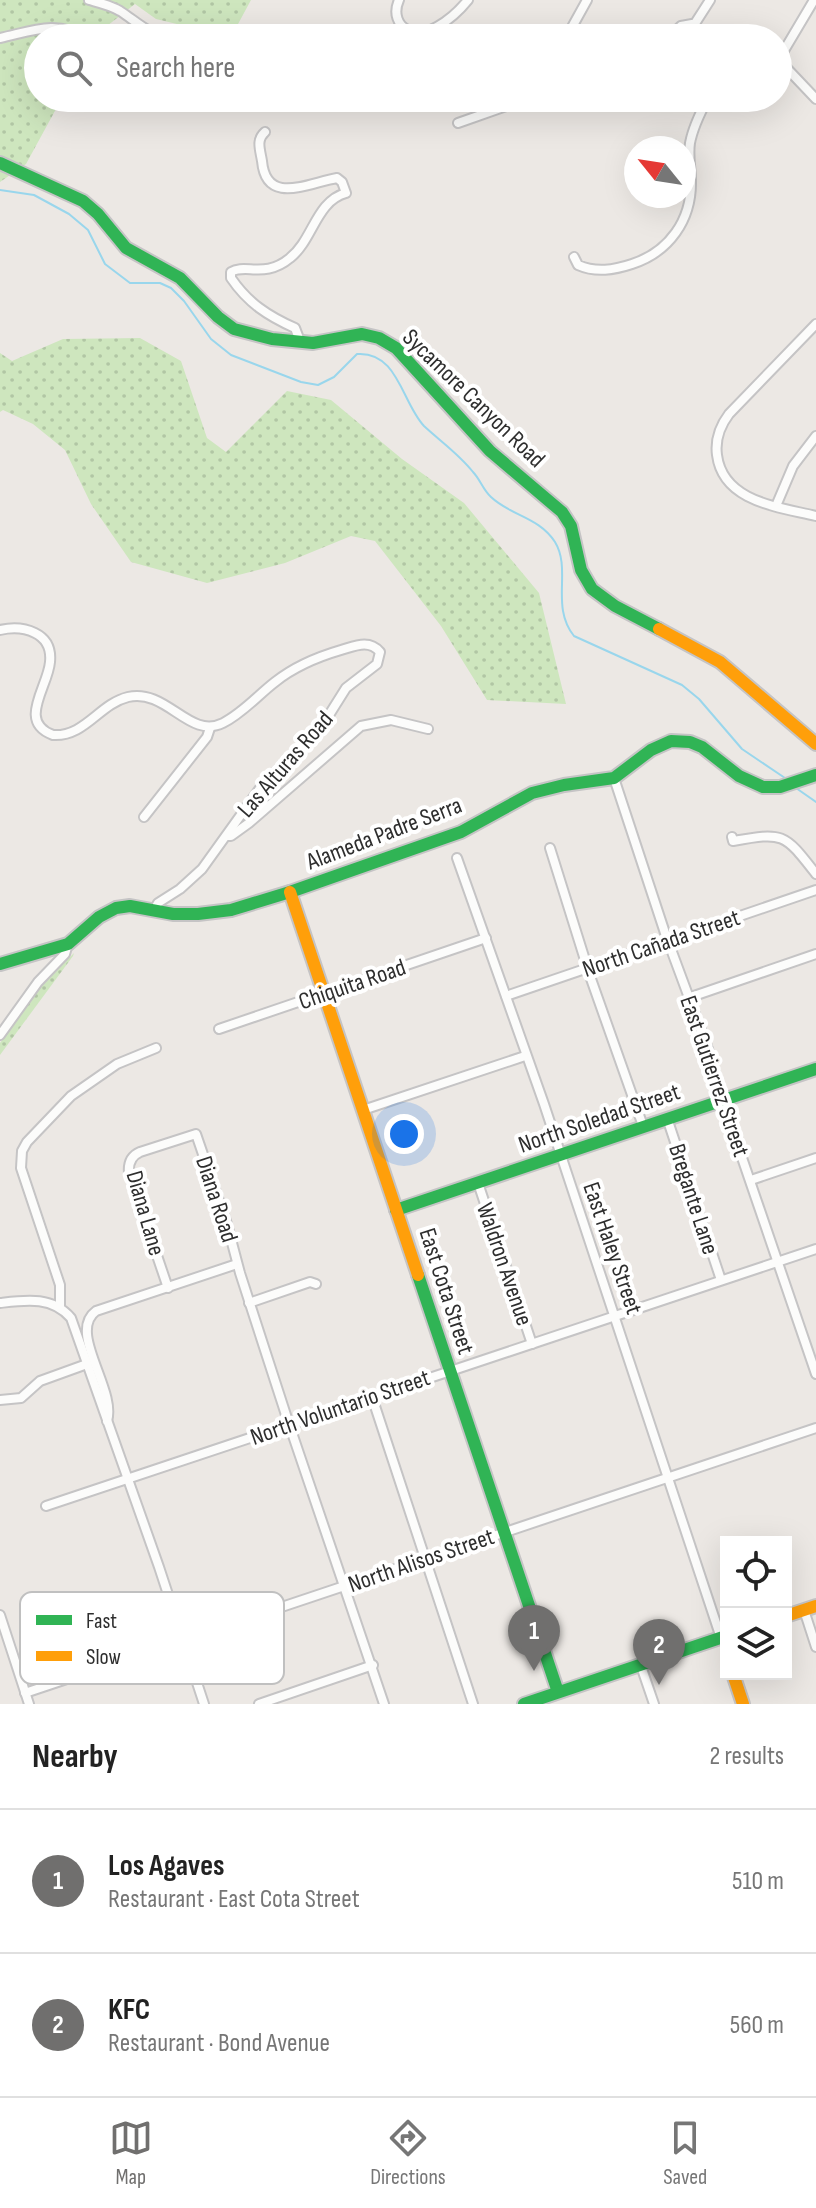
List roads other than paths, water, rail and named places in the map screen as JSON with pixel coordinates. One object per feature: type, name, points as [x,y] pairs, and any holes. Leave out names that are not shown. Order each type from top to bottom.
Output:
[{"type":"street","points":[[89,0],[109,5],[136,24]]},
{"type":"street","points":[[399,0],[396,11],[401,24]]},
{"type":"street","points":[[440,24],[468,0]]},
{"type":"street","points":[[574,24],[587,0]]},
{"type":"street","points":[[695,24],[710,0]]},
{"type":"street","points":[[792,37],[814,0]]},
{"type":"street","points":[[0,38],[24,32]]},
{"type":"street","points":[[792,73],[816,99]]},
{"type":"street","points":[[458,123],[489,112]]},
{"type":"street","points":[[574,257],[578,265],[585,269],[617,269],[648,259],[675,235],[690,201],[689,153],[693,128],[701,112]]},
{"type":"street","points":[[265,132],[259,142],[263,173],[268,182],[288,188],[337,178],[346,193],[331,199],[305,242],[284,263],[266,270],[237,269],[231,272],[231,278],[249,301],[272,318],[295,328],[300,341]]},
{"type":"street","name":"Sycamore Canyon Road","points":[[0,163],[83,201],[126,248],[180,278],[229,325],[252,335],[318,343],[362,334],[379,338],[396,348],[490,451],[562,512],[571,526],[584,577],[595,593],[711,656],[816,744]]},
{"type":"street","points":[[816,324],[736,405],[722,424],[717,457],[727,481],[748,498],[816,516]]},
{"type":"street","points":[[776,506],[793,466],[816,436]]},
{"type":"street","points":[[0,630],[27,629],[39,635],[46,645],[51,661],[35,714],[40,726],[49,734],[68,734],[115,702],[142,696],[165,704],[195,724],[210,728],[207,737],[144,817]]},
{"type":"street","name":"Las Alturas Road","points":[[154,910],[158,903],[197,874],[263,784],[319,731],[346,688],[377,664],[380,652],[370,645],[360,645],[309,661],[278,679],[225,722],[210,728]]},
{"type":"street","points":[[226,836],[231,836],[249,823],[361,726],[391,720],[428,729]]},
{"type":"street","name":"Alameda Padre Serra","points":[[0,964],[68,944],[99,917],[116,908],[130,906],[198,914],[231,910],[290,892],[450,836],[532,793],[614,778],[658,746],[676,740],[706,749],[739,776],[763,787],[780,787],[815,775]]},
{"type":"street","name":"East Gutierrez Street","points":[[614,778],[816,1374]]},
{"type":"street","points":[[732,837],[733,841],[767,835],[782,837],[794,846],[816,874]]},
{"type":"street","points":[[550,848],[643,1126]]},
{"type":"street","name":"East Haley Street","points":[[457,858],[720,1626]]},
{"type":"street","name":"North Cañada Street","points":[[506,996],[816,890]]},
{"type":"street","name":"East Cota Street","points":[[290,892],[560,1698]]},
{"type":"street","name":"Chiquita Road","points":[[219,1029],[486,938]]},
{"type":"street","points":[[0,1035],[38,982],[65,954],[68,944]]},
{"type":"street","points":[[688,998],[816,954]]},
{"type":"street","points":[[60,1307],[62,1295],[58,1278],[21,1168],[22,1151],[30,1138],[71,1096],[100,1073],[156,1048]]},
{"type":"street","points":[[363,1110],[525,1056]]},
{"type":"street","name":"North Soledad Street","points":[[396,1210],[816,1069]]},
{"type":"street","name":"Bregante Lane","points":[[667,1118],[721,1280]]},
{"type":"street","name":"Diana Road","points":[[196,1134],[227,1224],[249,1303],[384,1704]]},
{"type":"street","name":"Diana Lane","points":[[168,1288],[129,1173],[129,1164],[140,1152],[196,1134]]},
{"type":"street","points":[[751,1180],[816,1158]]},
{"type":"street","name":"Waldron Avenue","points":[[478,1183],[532,1344]]},
{"type":"street","name":"North Voluntario Street","points":[[46,1506],[816,1249]]},
{"type":"street","points":[[107,1421],[108,1403],[85,1324],[96,1311],[237,1264]]},
{"type":"street","points":[[249,1303],[310,1282],[316,1284]]},
{"type":"street","points":[[0,1303],[32,1300],[60,1307],[72,1321],[166,1592]]},
{"type":"street","points":[[0,1400],[21,1398],[43,1379],[87,1364]]},
{"type":"street","points":[[372,1397],[473,1704]]},
{"type":"street","name":"North Alisos Street","points":[[284,1606],[816,1428]]},
{"type":"street","points":[[810,1608],[816,1647]]},
{"type":"street","points":[[0,1615],[20,1677]]},
{"type":"street","points":[[524,1704],[560,1698],[720,1638]]},
{"type":"street","points":[[259,1704],[373,1665]]},
{"type":"street","points":[[641,1666],[654,1704]]},
{"type":"street","points":[[735,1680],[743,1704]]},
{"type":"street","points":[[22,1684],[29,1704]]},
{"type":"street","name":"North Alisos Street","points":[[25,1693],[52,1684]]},
{"type":"street","points":[[197,1684],[204,1704]]},
{"type":"waterway","points":[[0,190],[34,195],[69,214],[88,230],[105,264],[130,283],[160,283],[171,288],[211,339],[231,355],[301,382],[318,385],[334,377],[357,354],[371,355],[382,361],[398,380],[416,416],[468,465],[488,494],[541,527],[555,542],[562,564],[563,613],[574,636],[682,685],[699,699],[742,749],[785,778]]},
{"type":"waterway","points":[[796,788],[816,802]]},
{"type":"place","name":"Los Agaves","points":[[534,1671]]},
{"type":"place","name":"KFC","points":[[659,1685]]}]
